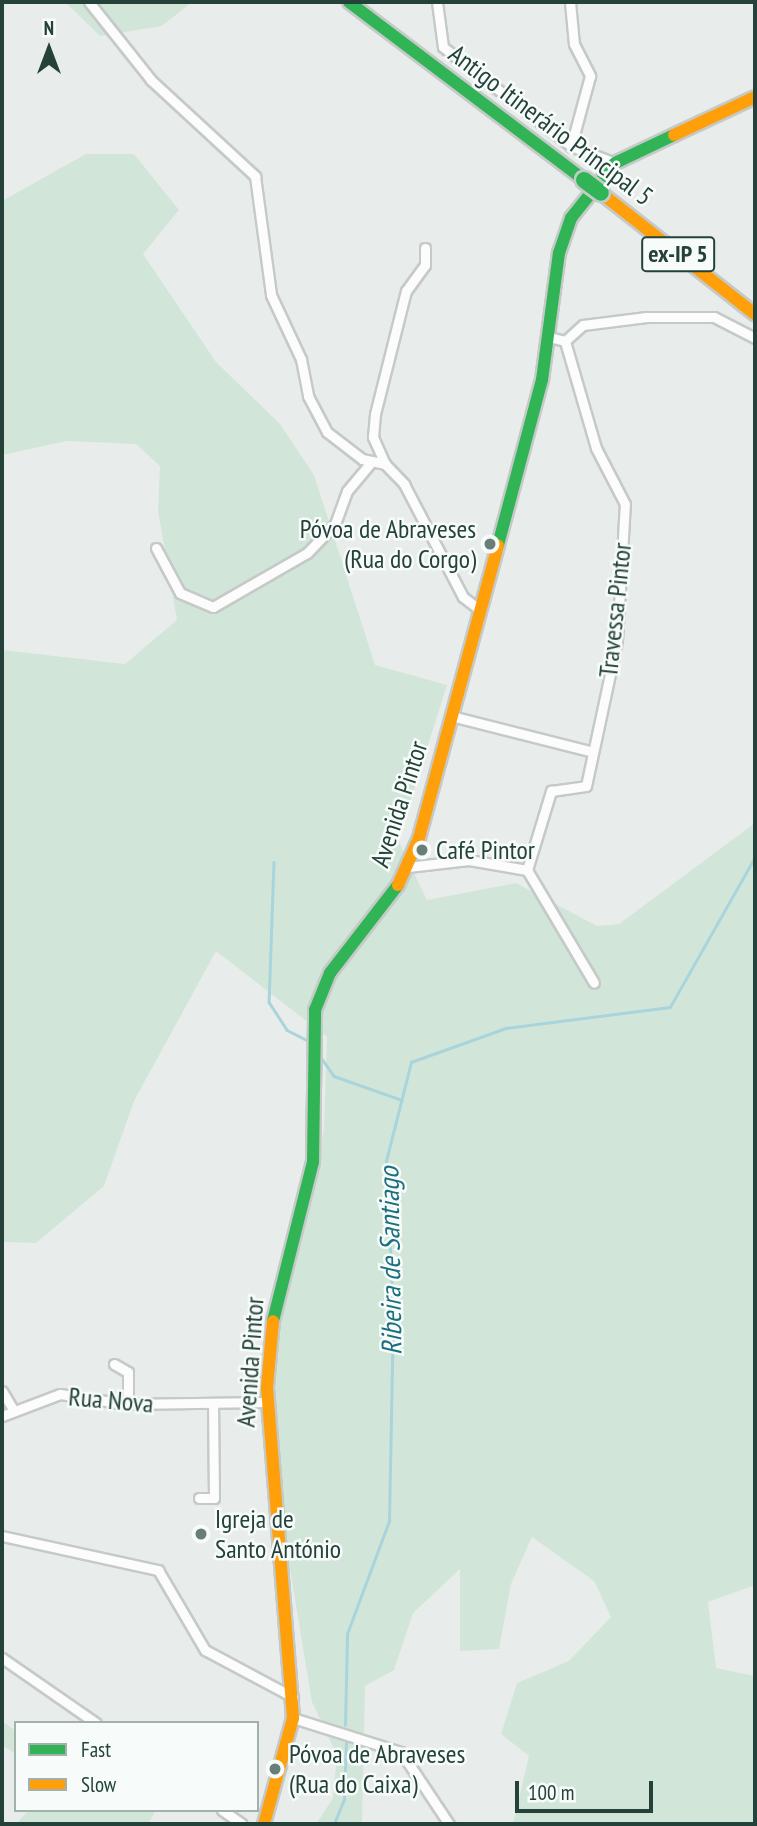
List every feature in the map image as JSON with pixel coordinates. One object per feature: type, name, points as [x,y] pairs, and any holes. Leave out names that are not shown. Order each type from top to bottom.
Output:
[{"type":"main road","name":"Antigo Itinerário Principal 5","points":[[349,2],[601,193],[755,314]]},
{"type":"main road","name":"Avenida Pintor","points":[[264,1824],[293,1718],[267,1402],[276,1295],[313,1162],[315,1010],[330,973],[408,867],[557,339],[559,253],[571,218],[615,163],[755,97]]},
{"type":"street","points":[[89,2],[151,80],[255,176],[271,295],[301,359],[307,396],[327,432],[372,461],[385,464]]},
{"type":"street","points":[[437,2],[443,47],[572,146],[615,163]]},
{"type":"street","points":[[570,2],[574,44],[590,76],[572,146]]},
{"type":"street","points":[[425,248],[425,265],[406,291],[375,414],[373,437],[385,464],[404,484],[463,597],[479,609]]},
{"type":"street","points":[[557,339],[583,324],[646,317],[714,317],[755,338]]},
{"type":"street","name":"Travessa Pintor","points":[[527,870],[551,791],[586,786],[617,641],[625,504],[596,448],[557,339]]},
{"type":"street","points":[[156,548],[180,593],[213,607],[307,553],[335,524],[347,491],[372,461]]},
{"type":"street","points":[[451,716],[593,752]]},
{"type":"street","points":[[408,867],[469,860],[527,870],[594,983]]},
{"type":"street","points":[[114,1364],[128,1372],[128,1404]]},
{"type":"street","points":[[2,1391],[13,1409]]},
{"type":"street","name":"Rua Nova","points":[[2,1416],[13,1409],[60,1394],[128,1404],[267,1402]]},
{"type":"street","points":[[199,1498],[214,1498],[213,1404]]},
{"type":"street","points":[[2,1536],[158,1570],[205,1650],[293,1697]]},
{"type":"street","points":[[2,1658],[93,1721]]},
{"type":"street","points":[[293,1718],[401,1752],[449,1824]]},
{"type":"street","points":[[225,1812],[242,1824]]},
{"type":"green space","points":[[65,2],[192,2],[162,26],[100,36]]},
{"type":"green space","points":[[86,154],[134,154],[179,210],[143,254],[216,362],[280,424],[314,475],[375,665],[447,685],[398,840],[427,900],[516,883],[597,926],[619,924],[755,823],[755,1585],[708,1602],[716,1668],[755,1676],[755,1824],[513,1824],[529,1756],[501,1734],[517,1683],[569,1661],[611,1617],[594,1581],[532,1537],[511,1584],[499,1649],[460,1651],[460,1569],[413,1613],[394,1670],[365,1686],[362,1824],[316,1824],[333,1798],[337,1755],[312,1702],[282,1521],[275,1394],[284,1292],[315,1187],[324,1128],[327,1037],[216,951],[134,1101],[104,1186],[36,1243],[2,1242],[2,650],[125,664],[177,620],[158,511],[160,466],[136,444],[67,441],[2,455],[2,201]]},
{"type":"green space","points":[[2,1721],[14,1730],[14,1753],[2,1745]]},
{"type":"green space","points":[[27,1812],[155,1812],[148,1824],[16,1824]]},
{"type":"waterway","name":"Ribeira de Santiago","points":[[345,1725],[347,1634],[389,1521],[393,1315],[386,1161],[411,1062],[506,1028],[670,1007],[755,857]]},
{"type":"waterway","points":[[274,862],[269,1002],[287,1030],[307,1040]]},
{"type":"waterway","points":[[320,1056],[334,1076],[402,1100]]},
{"type":"waterway","name":"Ribeira de Santiago","points":[[334,1824],[344,1799],[346,1741]]},
{"type":"traffic: fast","points":[[349,2],[584,180]]},
{"type":"traffic: fast","points":[[498,545],[542,380],[559,253],[571,218],[615,163],[674,135]]},
{"type":"traffic: fast","points":[[584,180],[601,193]]},
{"type":"traffic: fast","points":[[273,1321],[313,1162],[315,1010],[330,973],[398,885]]},
{"type":"traffic: slow","points":[[674,135],[755,97]]},
{"type":"traffic: slow","points":[[601,193],[755,314]]},
{"type":"traffic: slow","points":[[398,885],[419,838],[498,545]]},
{"type":"traffic: slow","points":[[264,1824],[293,1718],[267,1387],[273,1321]]},
{"type":"place","name":"Póvoa de Abraveses (Rua do Corgo)","points":[[490,544]]},
{"type":"place","name":"Café Pintor","points":[[422,850]]},
{"type":"place","name":"Igreja de Santo António","points":[[201,1534]]},
{"type":"place","name":"Póvoa de Abraveses (Rua do Caixa)","points":[[275,1769]]}]
